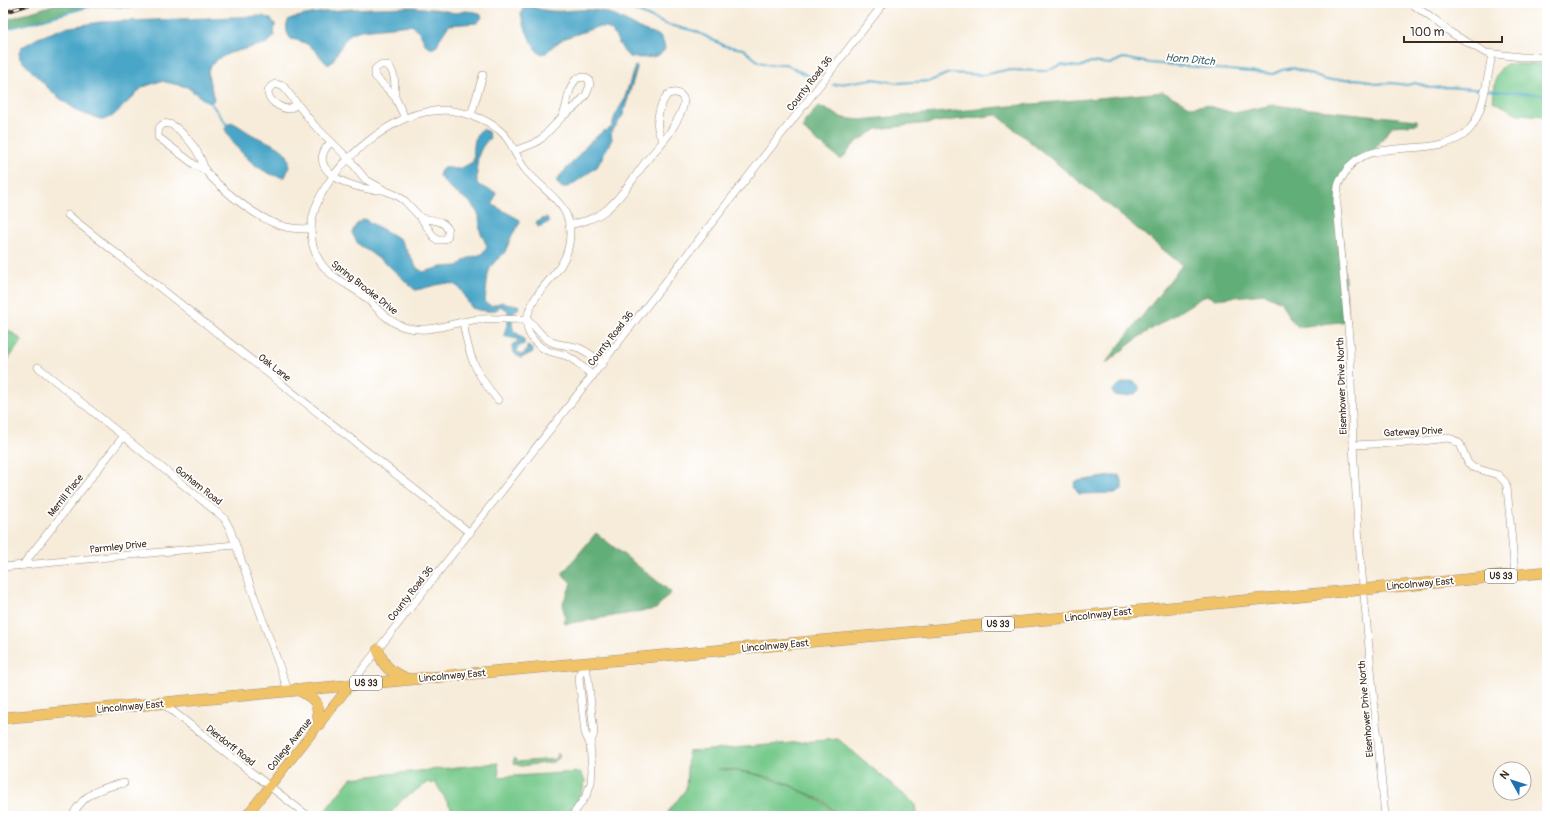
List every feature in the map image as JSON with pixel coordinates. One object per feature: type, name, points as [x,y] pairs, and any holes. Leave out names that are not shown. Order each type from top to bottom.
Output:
[{"type":"highway","name":"Lincolnway East","points":[[3,718],[1547,572]]},
{"type":"highway","points":[[378,650],[385,666],[390,671],[407,680]]},
{"type":"highway","points":[[293,690],[310,696],[315,701],[318,706],[319,724]]},
{"type":"main road","name":"College Avenue","points":[[246,816],[350,685]]},
{"type":"street","name":"County Road 36","points":[[350,685],[603,364],[884,3]]},
{"type":"street","points":[[1411,3],[1453,34],[1486,54],[1521,57],[1547,57]]},
{"type":"street","name":"Eisenhower Drive North","points":[[1385,816],[1359,538],[1353,445],[1350,349],[1337,205],[1338,186],[1345,170],[1356,160],[1372,153],[1441,145],[1456,141],[1469,130],[1475,122],[1481,106],[1492,54]]},
{"type":"street","points":[[471,115],[483,75]]},
{"type":"street","points":[[514,151],[535,143],[542,138],[562,117],[576,106],[586,94],[590,85],[589,80],[585,77],[577,78],[571,85],[565,112],[562,117]]},
{"type":"street","points":[[569,225],[589,220],[606,210],[618,198],[673,128],[684,103],[682,97],[674,92],[667,95],[658,118],[657,130],[659,136],[663,140]]},
{"type":"street","points":[[395,97],[405,118]]},
{"type":"street","points":[[297,104],[331,142],[349,159],[365,179],[398,196],[421,218]]},
{"type":"street","name":"Spring Brooke Drive","points":[[445,110],[471,115],[484,120],[497,128],[506,137],[524,168],[560,203],[567,216],[569,225],[569,244],[565,258],[558,270],[533,301],[528,319],[514,320],[492,318],[426,329],[402,326],[390,320],[363,296],[336,279],[324,268],[316,253],[311,238],[315,207],[323,192],[349,159],[376,136],[405,118],[418,113],[445,110]]},
{"type":"street","points":[[205,170],[200,157],[177,128],[164,124],[161,126],[158,130],[158,137],[195,165],[205,170],[222,188],[266,220],[286,227],[311,229]]},
{"type":"street","points":[[331,142],[324,150],[322,161],[326,169],[334,177],[362,188],[384,190]]},
{"type":"street","name":"Oak Lane","points":[[68,215],[470,533]]},
{"type":"street","points":[[593,376],[570,358],[548,351],[537,344],[526,326],[528,319],[533,323],[539,333],[552,342],[579,348],[603,364]]},
{"type":"street","points":[[463,322],[467,345],[476,370],[498,400]]},
{"type":"street","name":"Gorham Road","points":[[38,367],[221,515],[227,524],[293,690]]},
{"type":"street","name":"Merrill Place","points":[[22,566],[123,437]]},
{"type":"street","name":"Gateway Drive","points":[[1353,445],[1416,442],[1446,438],[1452,439],[1460,444],[1468,463],[1472,467],[1498,475],[1505,482],[1507,487],[1515,575]]},
{"type":"street","name":"Parmley Drive","points":[[3,567],[235,544]]},
{"type":"street","points":[[572,816],[586,796],[591,783],[592,770],[590,744],[594,733],[588,677],[583,662]]},
{"type":"street","name":"Dierdorff Road","points":[[162,703],[308,816]]},
{"type":"street","points":[[72,816],[89,795],[105,787],[124,783]]},
{"type":"green space","points":[[59,3],[139,3],[131,7],[96,5],[3,30],[3,21]]},
{"type":"green space","points":[[1507,64],[1547,64],[1547,116],[1518,114],[1493,101],[1497,75]]},
{"type":"green space","points":[[1163,92],[1192,107],[1205,105],[1234,113],[1272,105],[1417,120],[1418,124],[1392,126],[1372,153],[1356,160],[1338,186],[1348,321],[1298,327],[1288,316],[1281,302],[1264,294],[1215,299],[1206,295],[1139,337],[1105,364],[1182,265],[997,115],[877,129],[855,143],[841,160],[808,134],[803,128],[805,121],[819,106],[843,118],[859,120]]},
{"type":"green space","points":[[3,326],[22,340],[3,367]]},
{"type":"green space","points":[[596,533],[671,592],[656,609],[565,624],[563,602],[572,583],[562,574]]},
{"type":"green space","points":[[838,739],[915,804],[916,813],[914,816],[839,816],[822,800],[801,791],[819,800],[830,808],[837,816],[668,816],[668,812],[686,789],[688,752]],"holes":[[[755,774],[781,781],[790,785],[801,791],[789,785]]]},
{"type":"green space","points":[[557,753],[559,758],[553,762],[521,766],[515,764],[513,761],[515,758],[518,762],[556,759]]},
{"type":"green space","points":[[498,763],[499,777],[580,772],[585,780],[583,790],[579,799],[567,816],[456,816],[435,782],[432,784],[428,782],[402,800],[388,816],[321,816],[351,778]]},
{"type":"water","points":[[530,6],[548,11],[595,10],[608,13],[660,36],[664,43],[665,49],[662,53],[654,57],[629,57],[612,31],[605,27],[597,27],[563,39],[543,54],[537,51],[532,44],[521,16],[524,7]]},
{"type":"water","points":[[414,7],[455,13],[466,11],[476,12],[481,15],[482,18],[477,23],[449,25],[439,40],[437,46],[433,48],[426,45],[419,32],[411,25],[361,30],[352,33],[344,41],[330,64],[327,64],[312,47],[304,42],[291,39],[287,32],[287,24],[289,19],[304,15],[350,9]]},
{"type":"water","points":[[263,16],[271,19],[275,24],[274,36],[268,43],[230,53],[216,60],[209,68],[208,75],[214,99],[212,102],[208,103],[187,87],[161,81],[143,87],[113,116],[103,120],[79,112],[54,94],[20,59],[19,53],[22,47],[38,38],[64,28],[100,22]]},
{"type":"water","points":[[635,66],[637,66],[637,68],[623,115],[611,133],[612,139],[597,167],[570,186],[562,188],[557,183],[557,179],[588,144],[602,132],[611,128],[615,116],[624,100]]},
{"type":"water","points":[[231,122],[253,135],[275,145],[286,154],[289,160],[289,168],[285,177],[267,173],[242,153],[229,137],[225,129]]},
{"type":"water","points":[[483,129],[488,132],[490,138],[479,153],[477,164],[477,183],[480,186],[495,192],[496,195],[493,205],[520,220],[520,223],[512,235],[505,252],[491,266],[488,274],[485,302],[491,306],[502,302],[509,305],[518,305],[519,308],[515,312],[512,324],[513,330],[523,338],[524,344],[518,347],[517,351],[521,355],[526,352],[527,346],[533,350],[533,352],[521,358],[514,353],[512,347],[518,339],[506,337],[504,335],[508,324],[508,310],[500,306],[498,309],[491,311],[483,311],[472,308],[460,289],[453,285],[443,284],[415,290],[388,265],[358,244],[352,233],[356,224],[364,219],[400,239],[417,268],[423,272],[442,267],[458,266],[466,259],[482,254],[487,246],[480,231],[479,215],[469,201],[453,191],[439,176],[440,172],[444,168],[459,169],[473,162],[475,139],[479,132]]},
{"type":"water","points":[[547,217],[549,222],[538,227],[536,222]]},
{"type":"water","points":[[1129,381],[1134,382],[1139,386],[1139,390],[1137,392],[1128,396],[1114,395],[1112,391],[1120,384]]},
{"type":"water","points":[[1119,475],[1122,481],[1122,489],[1115,493],[1079,494],[1074,486],[1076,481]]},
{"type":"waterway","name":"Horn Ditch","points":[[3,30],[96,5],[131,7],[139,3]]},
{"type":"waterway","name":"Horn Ditch","points":[[186,3],[203,3]]},
{"type":"waterway","name":"Horn Ditch","points":[[221,3],[229,5],[235,3]]},
{"type":"waterway","name":"Horn Ditch","points":[[619,3],[665,24],[695,31],[725,46],[743,49],[759,62],[771,65],[785,64],[811,77]]},
{"type":"waterway","name":"Horn Ditch","points":[[833,85],[873,79],[898,83],[930,81],[949,73],[983,75],[1006,70],[1045,71],[1062,65],[1080,67],[1091,62],[1110,64],[1123,58],[1150,63],[1273,74],[1282,70],[1293,68],[1326,80],[1353,79],[1365,80],[1376,84],[1391,83],[1407,85],[1415,83],[1431,88],[1447,87],[1537,94],[1547,97]]},
{"type":"waterway","points":[[210,102],[227,125]]},
{"type":"railway","points":[[3,13],[34,3]]}]
